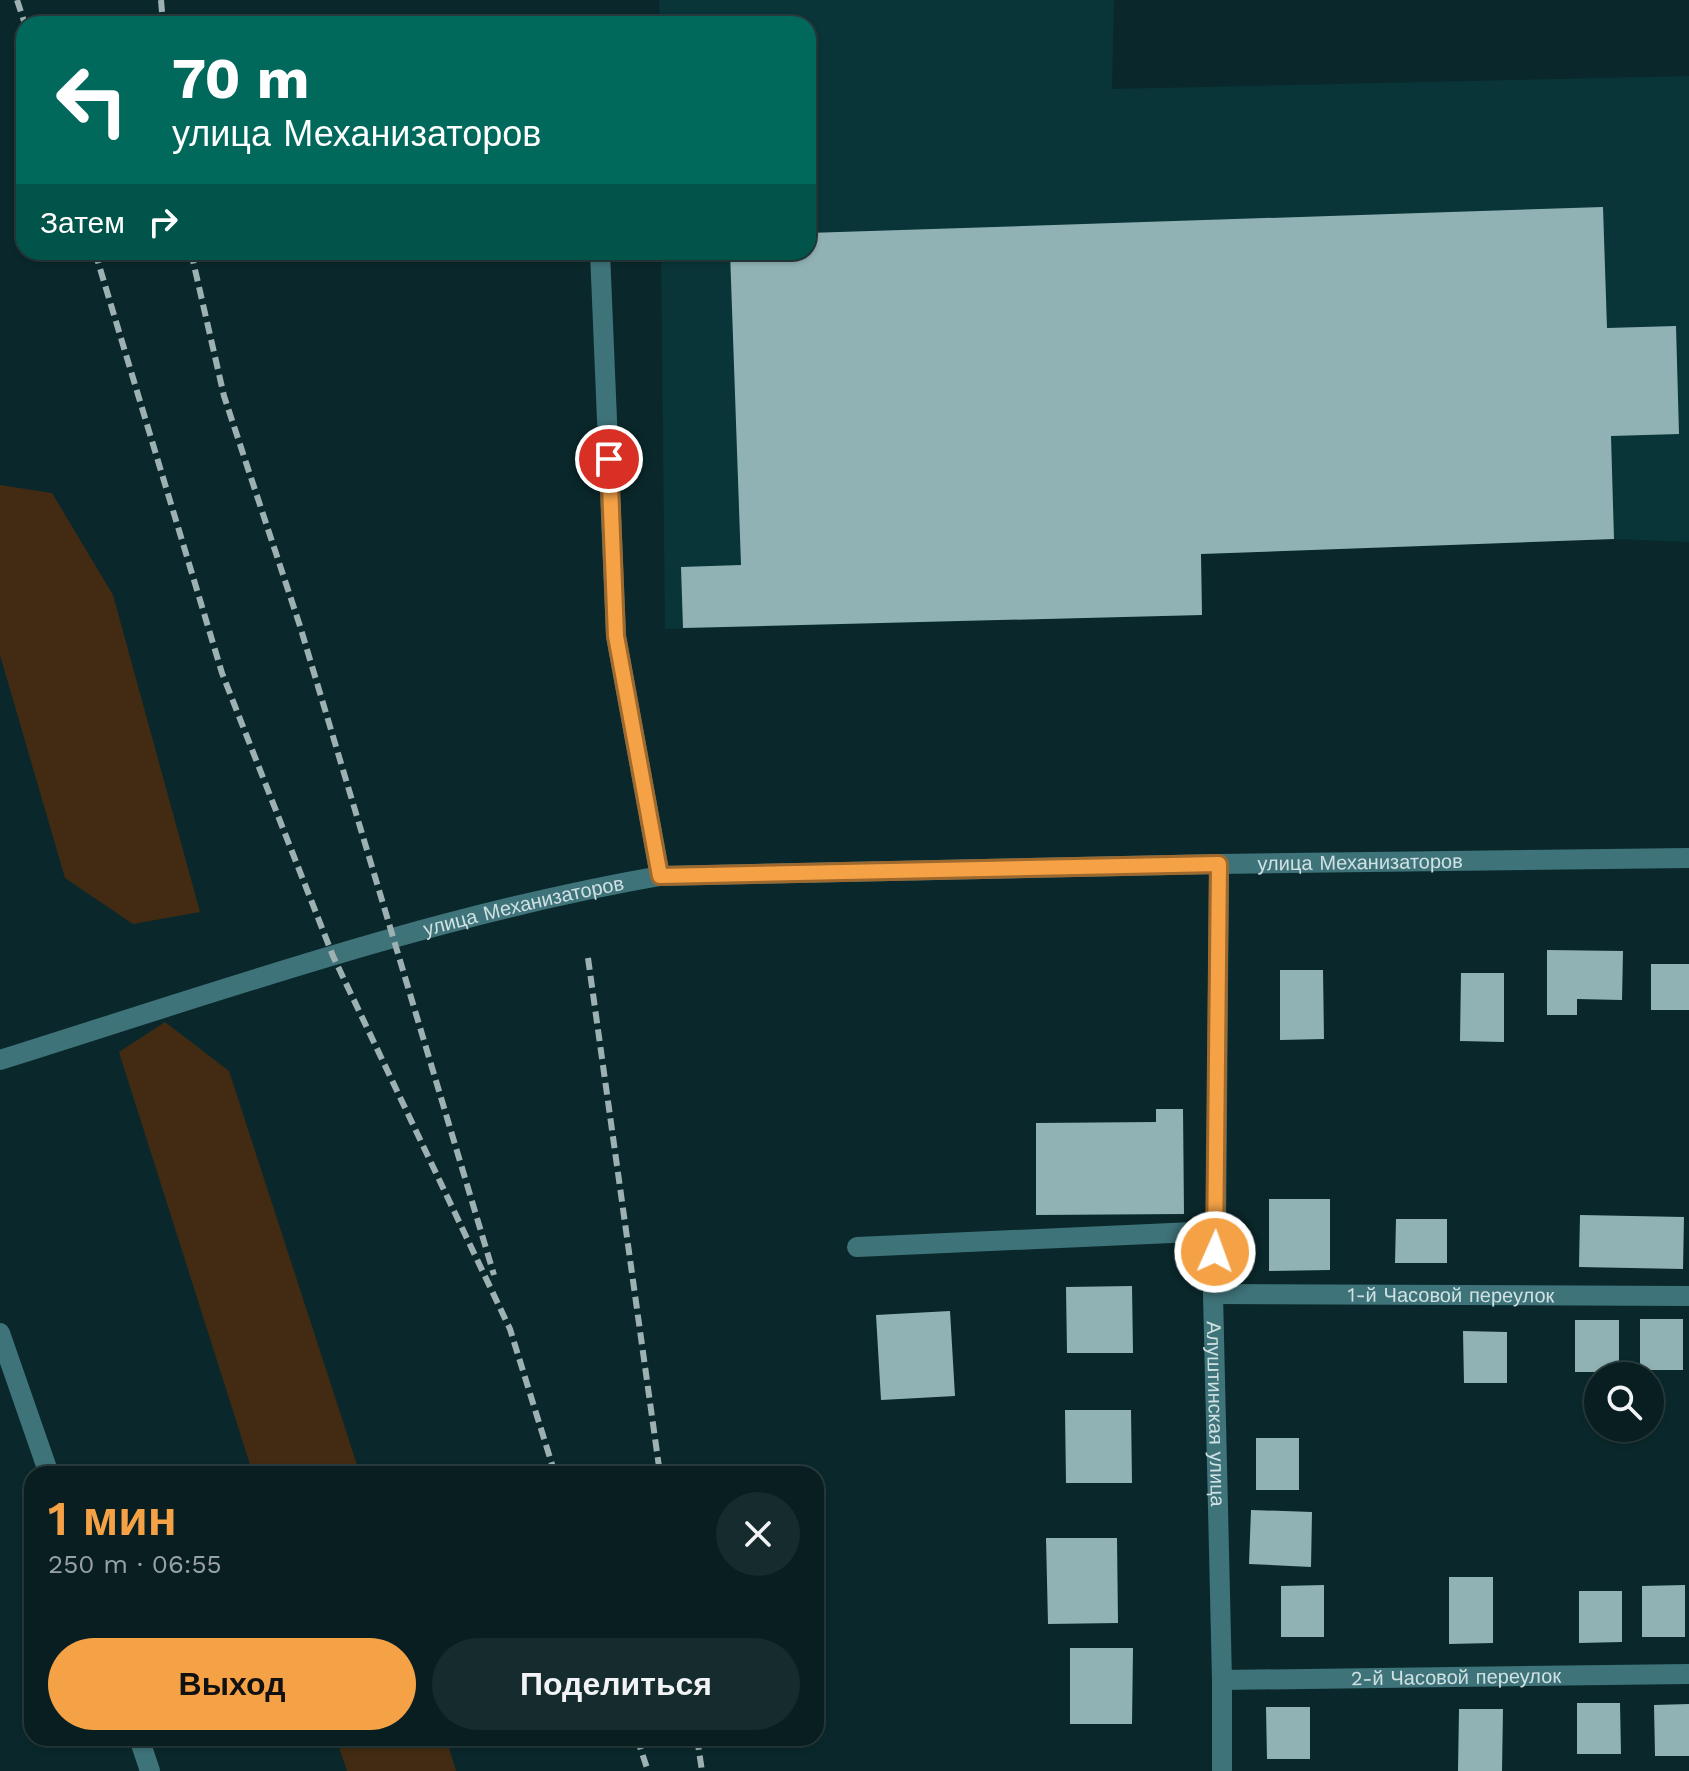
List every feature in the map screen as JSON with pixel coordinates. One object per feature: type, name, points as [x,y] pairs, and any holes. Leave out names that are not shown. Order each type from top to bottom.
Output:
[{"type":"street","points":[[600,260],[616,636],[660,876]]},
{"type":"street","name":"улица Механизаторов","points":[[0,1060],[393,938],[593,888],[660,876],[1689,858]]},
{"type":"street","name":"Алуштинская улица","points":[[1219,864],[1213,1294],[1222,1771]]},
{"type":"street","points":[[857,1247],[1216,1231]]},
{"type":"street","name":"1-й Часовой переулок","points":[[1213,1294],[1689,1296]]},
{"type":"street","points":[[0,1333],[46,1466]]},
{"type":"street","name":"2-й Часовой переулок","points":[[1222,1680],[1689,1674]]},
{"type":"street","points":[[142,1746],[150,1771]]},
{"type":"shaded area","points":[[659,0],[1114,0],[1112,89],[1689,76],[1689,542],[1614,539],[1201,554],[1202,615],[665,629],[661,260],[816,260],[816,16],[660,16]]},
{"type":"shaded area","points":[[0,485],[52,493],[113,595],[200,912],[133,924],[65,878],[0,655]]},
{"type":"shaded area","points":[[165,1022],[229,1071],[357,1466],[250,1466],[119,1052]]},
{"type":"shaded area","points":[[339,1746],[448,1746],[456,1771],[347,1771]]},
{"type":"building","points":[[1603,207],[1607,328],[1676,326],[1679,434],[1611,436],[1614,539],[1201,554],[1202,615],[683,628],[681,567],[741,565],[730,260],[816,260],[816,233]]},
{"type":"building","points":[[1547,950],[1623,951],[1622,1000],[1577,999],[1577,1015],[1547,1015]]},
{"type":"building","points":[[1651,964],[1689,964],[1689,1010],[1651,1010]]},
{"type":"building","points":[[1280,970],[1323,970],[1324,1039],[1280,1040]]},
{"type":"building","points":[[1461,973],[1504,973],[1504,1042],[1460,1041]]},
{"type":"building","points":[[1156,1109],[1183,1109],[1184,1214],[1036,1215],[1036,1123],[1156,1122]]},
{"type":"building","points":[[1269,1199],[1330,1199],[1330,1270],[1269,1271]]},
{"type":"building","points":[[1580,1215],[1684,1217],[1683,1269],[1579,1267]]},
{"type":"building","points":[[1396,1219],[1447,1219],[1447,1263],[1395,1263]]},
{"type":"building","points":[[1132,1286],[1133,1353],[1067,1353],[1066,1287]]},
{"type":"building","points":[[950,1311],[955,1396],[881,1400],[876,1315]]},
{"type":"building","points":[[1640,1319],[1683,1319],[1683,1370],[1664,1370],[1664,1362],[1640,1362]]},
{"type":"building","points":[[1575,1320],[1619,1320],[1619,1362],[1584,1362],[1584,1372],[1575,1372]]},
{"type":"building","points":[[1463,1331],[1507,1332],[1507,1383],[1464,1383]]},
{"type":"building","points":[[1065,1410],[1131,1410],[1132,1483],[1066,1483]]},
{"type":"building","points":[[1256,1438],[1299,1438],[1299,1490],[1256,1490]]},
{"type":"building","points":[[1251,1510],[1312,1512],[1311,1567],[1249,1564]]},
{"type":"building","points":[[1046,1538],[1117,1538],[1118,1623],[1048,1624]]},
{"type":"building","points":[[1449,1577],[1493,1577],[1493,1643],[1449,1644]]},
{"type":"building","points":[[1324,1585],[1324,1637],[1281,1637],[1281,1586]]},
{"type":"building","points":[[1685,1585],[1685,1637],[1642,1637],[1642,1586]]},
{"type":"building","points":[[1579,1591],[1622,1591],[1622,1642],[1579,1643]]},
{"type":"building","points":[[1070,1648],[1133,1648],[1132,1724],[1070,1724]]},
{"type":"building","points":[[1577,1703],[1620,1703],[1621,1754],[1577,1754]]},
{"type":"building","points":[[1689,1704],[1689,1756],[1655,1756],[1654,1705]]},
{"type":"building","points":[[1266,1707],[1310,1707],[1310,1759],[1267,1759]]},
{"type":"building","points":[[1459,1709],[1503,1709],[1502,1771],[1458,1771]]},
{"type":"railway","points":[[17,0],[22,16]]},
{"type":"railway","points":[[161,0],[162,16]]},
{"type":"railway","points":[[97,260],[222,673],[333,956],[510,1329],[553,1466]]},
{"type":"railway","points":[[193,260],[224,396],[300,626],[494,1275]]},
{"type":"railway","points":[[588,958],[659,1466]]},
{"type":"railway","points":[[640,1746],[648,1771]]},
{"type":"railway","points":[[698,1746],[702,1771]]},
{"type":"route","points":[[609,459],[616,636],[660,876],[1219,864],[1215,1252]]}]
